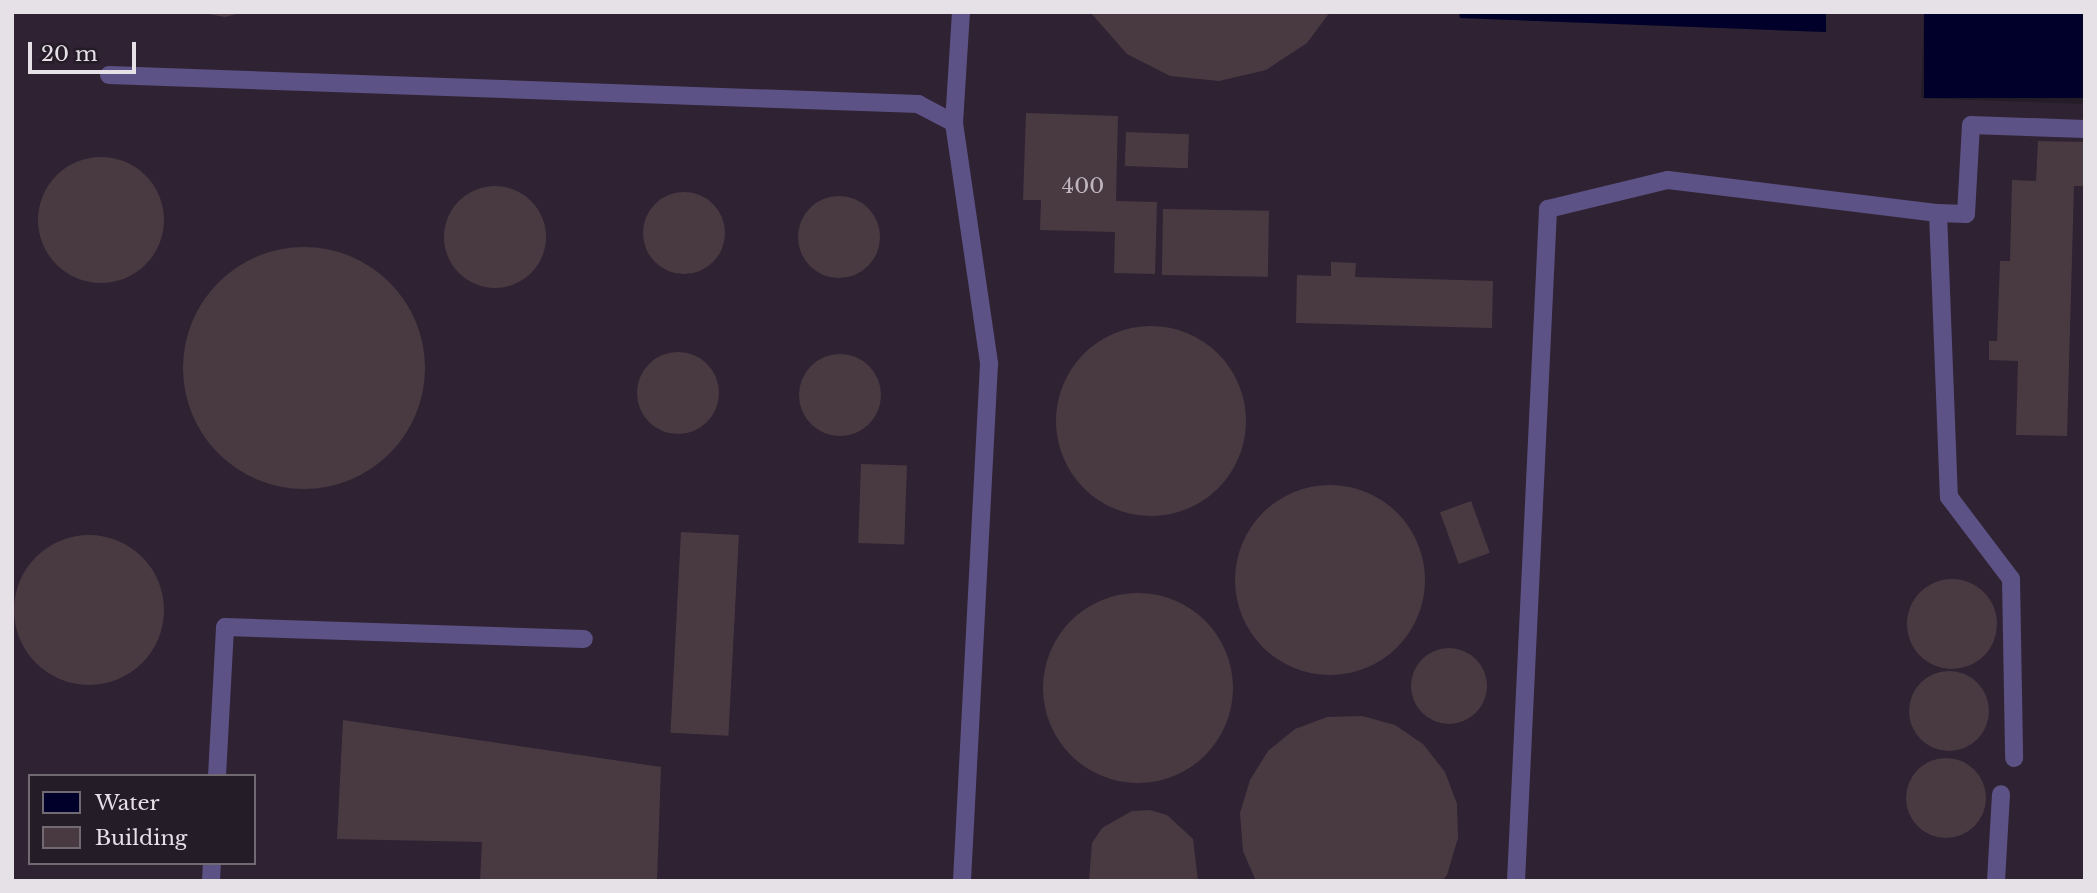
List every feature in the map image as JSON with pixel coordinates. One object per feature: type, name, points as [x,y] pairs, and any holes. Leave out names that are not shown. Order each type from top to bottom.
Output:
[{"type":"lane","points":[[961,12],[954,123],[989,364],[962,881]]},
{"type":"lane","points":[[109,75],[918,104],[954,123]]},
{"type":"lane","points":[[1516,881],[1548,209],[1668,180],[1937,213],[1966,214],[1971,125],[2085,129]]},
{"type":"lane","points":[[1937,213],[1949,497],[2011,579],[2014,758]]},
{"type":"lane","points":[[217,774],[225,627],[584,639]]},
{"type":"lane","points":[[1996,881],[2001,794]]},
{"type":"shaded area","points":[[12,12],[1459,12],[1460,18],[1825,32],[1826,12],[1924,12],[1921,98],[2085,104],[2085,881],[12,881]]},
{"type":"water","points":[[1459,12],[1826,12],[1826,32],[1460,18]]},
{"type":"water","points":[[1924,12],[2085,12],[2085,98],[1924,98]]},
{"type":"building","points":[[198,12],[240,12],[240,13],[225,17]]},
{"type":"building","points":[[1090,12],[1330,12],[1307,43],[1266,70],[1219,81],[1170,76],[1127,54]]},
{"type":"building","points":[[1026,113],[1118,116],[1116,201],[1157,202],[1155,274],[1114,273],[1115,232],[1040,230],[1041,200],[1023,200]]},
{"type":"building","points":[[1126,132],[1189,134],[1188,168],[1125,166]]},
{"type":"building","points":[[2038,141],[2085,142],[2085,186],[2074,186],[2067,436],[2016,435],[2018,361],[1989,360],[1989,341],[1997,341],[2000,261],[2010,261],[2012,180],[2036,181]]},
{"type":"building","points":[[101,157],[125,161],[146,175],[160,196],[164,220],[160,244],[146,265],[125,279],[101,283],[77,279],[56,265],[42,244],[38,220],[42,196],[56,175],[77,161]]},
{"type":"building","points":[[495,186],[514,190],[531,201],[542,218],[546,237],[542,256],[531,273],[514,284],[495,288],[476,284],[459,273],[448,256],[444,237],[448,218],[459,201],[476,190]]},
{"type":"building","points":[[684,192],[700,195],[713,204],[722,217],[725,233],[722,249],[713,262],[700,271],[684,274],[668,271],[655,262],[646,249],[643,233],[646,217],[655,204],[668,195]]},
{"type":"building","points":[[839,196],[855,199],[868,208],[877,221],[880,237],[877,253],[868,266],[855,275],[839,278],[823,275],[810,266],[801,253],[798,237],[801,221],[810,208],[823,199]]},
{"type":"building","points":[[1163,209],[1269,211],[1268,277],[1162,275]]},
{"type":"building","points":[[292,247],[316,247],[361,261],[390,282],[405,301],[416,322],[423,344],[423,392],[416,414],[405,435],[390,454],[361,475],[339,484],[316,489],[292,489],[247,475],[227,462],[210,445],[197,425],[188,403],[183,380],[183,356],[197,311],[210,291],[227,274],[247,261],[269,252]]},
{"type":"building","points":[[1331,262],[1356,263],[1355,277],[1493,281],[1492,328],[1296,323],[1297,275],[1331,276]]},
{"type":"building","points":[[1151,326],[1170,327],[1187,333],[1218,354],[1239,385],[1245,402],[1245,440],[1239,457],[1218,488],[1187,509],[1170,515],[1151,516],[1132,515],[1115,509],[1084,488],[1063,457],[1057,440],[1056,421],[1057,402],[1063,385],[1084,354],[1115,333],[1132,327]]},
{"type":"building","points":[[678,352],[694,355],[707,364],[716,377],[719,393],[716,409],[707,422],[694,431],[678,434],[662,431],[649,422],[640,409],[637,393],[640,377],[649,364],[662,355]]},
{"type":"building","points":[[840,354],[856,357],[869,366],[878,379],[881,395],[878,411],[869,424],[856,433],[840,436],[824,433],[811,424],[802,411],[799,395],[802,379],[811,366],[824,357]]},
{"type":"building","points":[[861,464],[907,466],[904,545],[858,543]]},
{"type":"building","points":[[1330,485],[1349,486],[1366,492],[1397,513],[1418,544],[1424,561],[1424,599],[1418,616],[1397,647],[1366,668],[1349,674],[1330,675],[1311,674],[1294,668],[1263,647],[1242,616],[1236,599],[1235,580],[1236,561],[1242,544],[1263,513],[1294,492],[1311,486]]},
{"type":"building","points":[[1471,501],[1490,553],[1459,564],[1440,512]]},
{"type":"building","points":[[681,532],[739,535],[728,736],[670,733]]},
{"type":"building","points":[[89,535],[118,541],[142,557],[158,581],[164,610],[158,639],[142,663],[118,679],[89,685],[60,679],[36,663],[20,639],[14,610],[20,581],[36,557],[60,541]]},
{"type":"building","points":[[1952,579],[1969,583],[1984,592],[1993,607],[1997,624],[1993,641],[1984,656],[1969,665],[1952,669],[1935,665],[1920,656],[1911,641],[1907,624],[1911,607],[1920,592],[1935,583]]},
{"type":"building","points":[[1138,593],[1157,594],[1174,600],[1205,621],[1226,652],[1232,669],[1232,707],[1226,724],[1205,755],[1174,776],[1157,782],[1138,783],[1119,782],[1102,776],[1071,755],[1050,724],[1044,707],[1043,688],[1044,669],[1050,652],[1071,621],[1102,600],[1119,594]]},
{"type":"building","points":[[1449,648],[1463,651],[1476,659],[1484,672],[1487,686],[1484,700],[1476,713],[1463,721],[1449,724],[1435,721],[1422,713],[1414,700],[1411,686],[1414,672],[1422,659],[1435,651]]},
{"type":"building","points":[[1949,671],[1964,674],[1977,683],[1986,696],[1989,711],[1986,726],[1977,739],[1964,748],[1949,751],[1934,748],[1921,739],[1912,726],[1909,711],[1912,696],[1921,683],[1934,674]]},
{"type":"building","points":[[1362,716],[1395,725],[1423,744],[1445,772],[1457,804],[1458,838],[1447,875],[1442,881],[1256,881],[1243,851],[1240,813],[1250,780],[1268,751],[1295,729],[1327,717]]},
{"type":"building","points":[[343,720],[661,767],[657,881],[480,881],[482,842],[337,839]]},
{"type":"building","points":[[1946,758],[1961,761],[1974,770],[1983,783],[1986,798],[1983,813],[1974,826],[1961,835],[1946,838],[1931,835],[1918,826],[1909,813],[1906,798],[1909,783],[1918,770],[1931,761]]},
{"type":"building","points":[[1150,810],[1167,815],[1193,839],[1198,881],[1089,881],[1092,843],[1102,828],[1132,811]]}]
